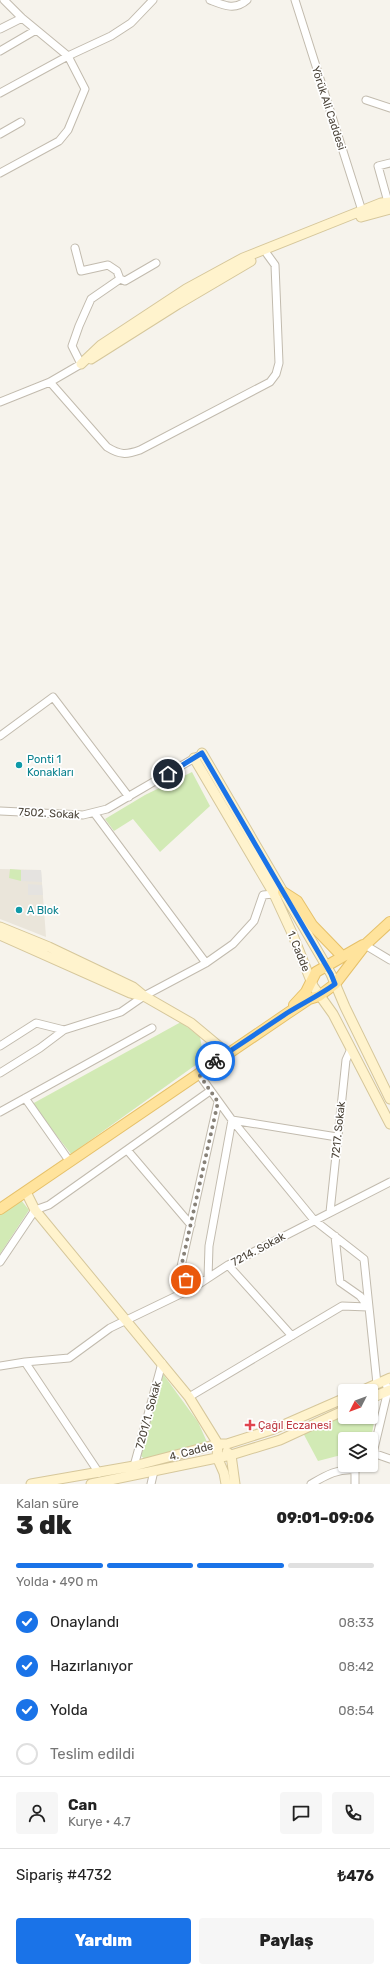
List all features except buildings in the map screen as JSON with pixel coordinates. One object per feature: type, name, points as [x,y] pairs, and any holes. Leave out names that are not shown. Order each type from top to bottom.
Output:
[{"type":"main road","points":[[278,893],[297,901],[312,925],[342,956]]},
{"type":"main road","points":[[0,1209],[227,1053],[309,999],[319,996],[335,984],[365,944],[390,922]]},
{"type":"main road","points":[[288,1013],[306,992],[316,972],[365,944]]},
{"type":"street","points":[[0,173],[55,145],[68,130],[85,88],[68,56],[22,18],[4,0]]},
{"type":"street","points":[[0,93],[68,56],[122,30],[153,0]]},
{"type":"street","points":[[210,0],[230,7],[239,5],[247,0]]},
{"type":"street","name":"Yörük Ali Caddesi","points":[[295,0],[363,213]]},
{"type":"street","points":[[0,29],[22,18]]},
{"type":"street","points":[[0,51],[36,30]]},
{"type":"street","points":[[366,100],[390,108]]},
{"type":"street","points":[[0,134],[21,122]]},
{"type":"street","points":[[81,364],[101,345],[186,289],[243,258],[389,204],[378,166],[390,163]]},
{"type":"street","points":[[0,402],[50,382],[99,355],[178,304],[245,264],[363,213]]},
{"type":"street","points":[[75,248],[81,271],[108,265],[117,271],[120,279]]},
{"type":"street","points":[[50,382],[107,447],[117,454],[126,455],[140,450],[270,382],[276,374],[279,363],[275,265],[267,254]]},
{"type":"street","points":[[120,279],[125,281],[156,263]]},
{"type":"street","points":[[81,364],[72,346],[82,319],[92,299],[120,279]]},
{"type":"street","points":[[0,736],[53,697],[129,797]]},
{"type":"street","name":"7502. Sokak","points":[[0,811],[83,815],[95,814],[129,797],[198,756]]},
{"type":"street","name":"1. Cadde","points":[[198,756],[278,893],[331,974],[345,1008],[390,1099]]},
{"type":"street","points":[[95,814],[206,963]]},
{"type":"street","points":[[0,1073],[40,1048],[64,1030],[120,1012],[144,996],[206,963],[233,944],[254,921],[263,895],[278,893]]},
{"type":"street","name":"1. Cadde","points":[[278,893],[311,980],[319,996],[333,1014],[390,1124]]},
{"type":"street","points":[[1,934],[49,947],[133,987],[144,996],[191,1023],[227,1053]]},
{"type":"street","points":[[365,944],[390,960]]},
{"type":"street","points":[[0,1046],[36,1022],[64,1030]]},
{"type":"street","points":[[0,1112],[152,1028]]},
{"type":"street","name":"7217. Sokak","points":[[330,1212],[346,1060],[351,1049]]},
{"type":"street","points":[[198,1073],[232,1120],[314,1220],[364,1259],[368,1307],[384,1381],[389,1390],[373,1453],[390,1459]]},
{"type":"street","points":[[0,1262],[35,1210],[49,1205],[128,1151],[210,1091]]},
{"type":"street","points":[[25,1098],[70,1162]]},
{"type":"street","points":[[193,1288],[180,1272],[218,1102]]},
{"type":"street","points":[[232,1120],[337,1137]]},
{"type":"street","points":[[208,1278],[210,1246],[232,1120]]},
{"type":"street","points":[[128,1151],[191,1225]]},
{"type":"street","name":"7214. Sokak","points":[[0,1366],[69,1358],[110,1328],[193,1288],[228,1265],[390,1182]]},
{"type":"street","points":[[26,1192],[35,1210],[128,1320],[189,1397],[218,1444],[231,1455],[235,1484]]},
{"type":"street","points":[[335,1236],[340,1282],[360,1296],[368,1307]]},
{"type":"street","points":[[228,1265],[292,1336]]},
{"type":"street","points":[[189,1397],[342,1306],[368,1307]]},
{"type":"street","points":[[25,1362],[99,1473]]},
{"type":"street","name":"7201/1. Sokak","points":[[134,1466],[162,1364]]},
{"type":"street","points":[[378,1395],[389,1390]]},
{"type":"street","name":"4. Cadde","points":[[31,1484],[134,1466],[218,1444],[227,1444],[274,1429],[338,1401]]},
{"type":"street","name":"4. Cadde","points":[[93,1484],[231,1455],[280,1440],[338,1413]]},
{"type":"street","points":[[218,1444],[217,1458],[224,1473],[226,1484]]},
{"type":"street","points":[[310,1484],[338,1470],[355,1470],[355,1484]]},
{"type":"street","points":[[152,1484],[154,1471]]},
{"type":"shaded area","points":[[0,869],[41,870],[46,937],[0,919]]},
{"type":"shaded area","points":[[21,870],[41,870],[42,882],[21,881]]},
{"type":"shaded area","points":[[28,884],[42,885],[43,895],[28,895]]},
{"type":"green space","points":[[192,772],[210,806],[160,852],[133,819],[114,831],[105,819],[145,795]]},
{"type":"green space","points":[[10,869],[21,870],[21,881],[9,878]]},
{"type":"green space","points":[[181,1022],[200,1037],[204,1059],[71,1154],[32,1104]]},
{"type":"green space","points":[[21,1200],[29,1210],[0,1254],[0,1215]]},
{"type":"green space","points":[[163,1374],[198,1422],[207,1442],[204,1446],[146,1460],[141,1456]]},
{"type":"green space","points":[[338,1417],[338,1424],[374,1424],[372,1432],[338,1432],[338,1456],[318,1461],[302,1431]]},
{"type":"way so far","points":[[186,1280],[180,1272],[218,1102],[198,1073],[215,1061]]},
{"type":"place","name":"Ponti 1 Konakları","points":[[19,765]]},
{"type":"place","name":"A Blok","points":[[19,910]]},
{"type":"place","name":"Çağıl Eczanesi","points":[[250,1425]]},
{"type":"route","points":[[168,774],[202,753],[325,967],[331,974],[335,984],[319,996],[309,999],[215,1061]]}]
